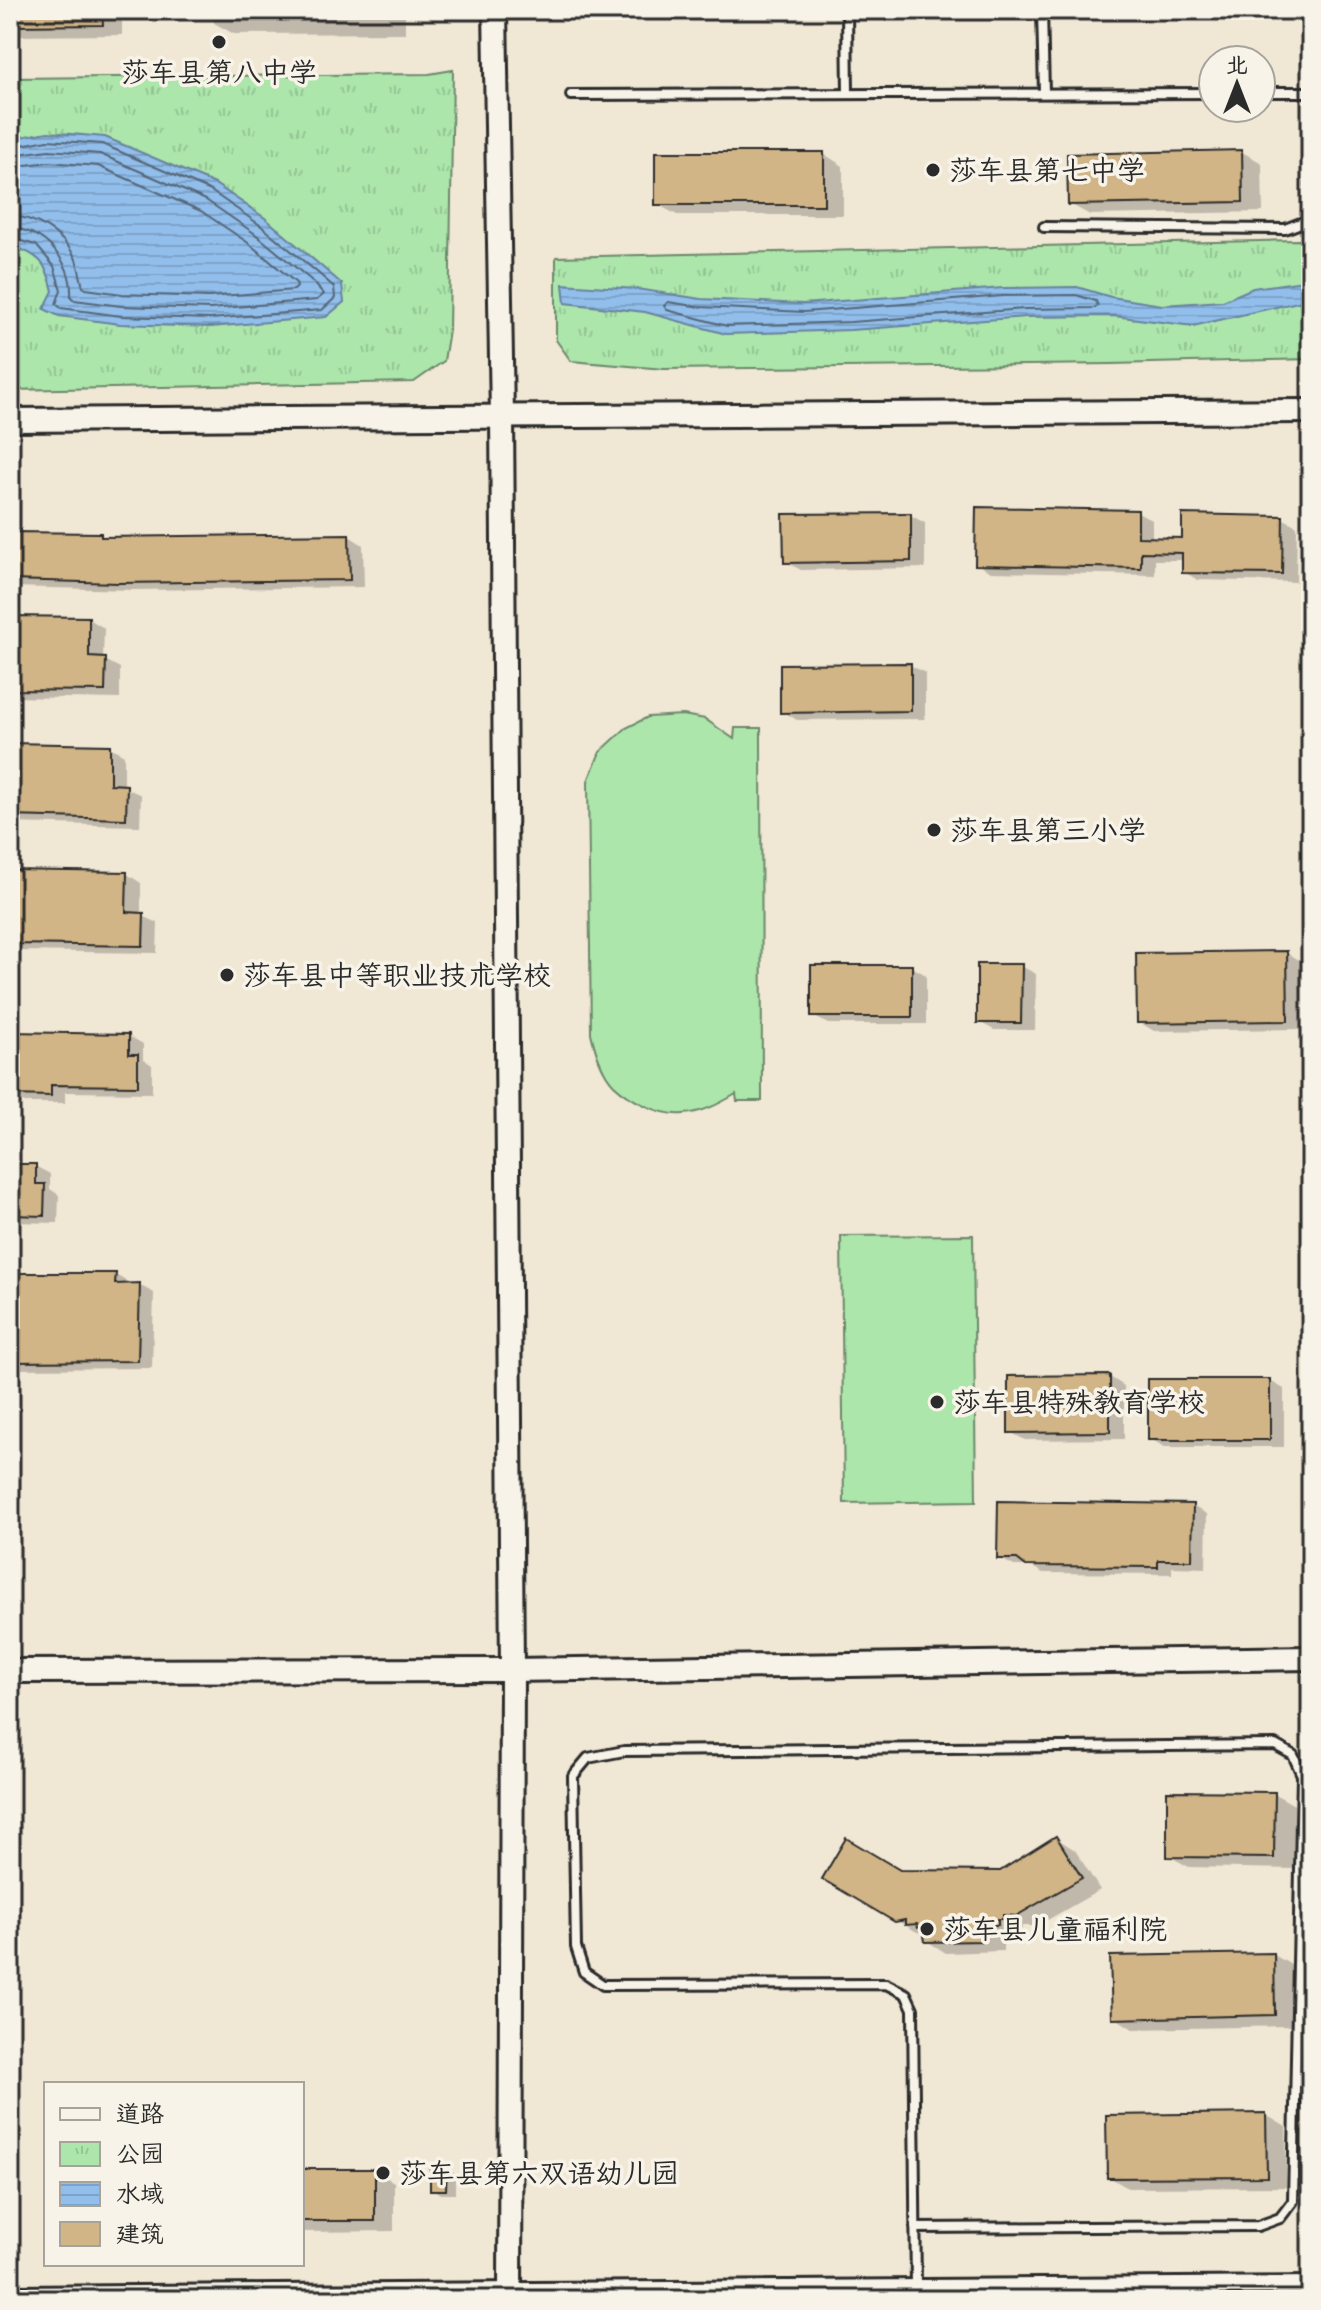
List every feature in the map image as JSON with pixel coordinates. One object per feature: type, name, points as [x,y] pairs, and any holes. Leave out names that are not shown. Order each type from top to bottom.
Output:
[{"type":"street","points":[[495,10],[502,416],[512,1670],[510,2296]]},
{"type":"street","points":[[10,420],[1311,411]]},
{"type":"street","points":[[10,1671],[512,1670],[1311,1658]]},
{"type":"street","points":[[10,2295],[510,2296],[916,2288],[1311,2285]]},
{"type":"lane","points":[[847,10],[848,94]]},
{"type":"lane","points":[[1042,10],[1044,93]]},
{"type":"lane","points":[[1277,92],[1311,92]]},
{"type":"lane","points":[[571,95],[1197,93]]},
{"type":"lane","points":[[1044,227],[1285,229],[1311,219],[1311,165]]},
{"type":"lane","points":[[915,2228],[1258,2226],[1280,2218],[1293,2201],[1302,1775],[1293,1755],[1275,1745],[624,1751],[588,1758],[573,1776],[576,1947],[584,1972],[603,1985],[886,1984],[906,1994],[913,2009],[915,2228],[916,2288]]},
{"type":"green space","points":[[453,70],[449,330],[444,361],[414,382],[10,390],[10,78],[429,74]]},
{"type":"green space","points":[[1311,242],[1311,359],[664,369],[571,361],[556,340],[556,257]]},
{"type":"green space","points":[[683,715],[705,719],[734,739],[735,728],[761,728],[762,1101],[737,1101],[736,1094],[704,1110],[674,1114],[646,1106],[614,1085],[602,1067],[591,1033],[588,781],[600,752],[626,728],[648,717]]},
{"type":"green space","points":[[973,1235],[976,1501],[844,1503],[841,1236]]},
{"type":"water","points":[[48,132],[105,137],[215,184],[265,218],[342,284],[344,302],[326,317],[211,327],[120,324],[59,316],[44,309],[53,291],[44,266],[35,256],[10,245],[10,136],[15,138]]},
{"type":"water","points":[[1311,280],[1311,299],[1193,326],[1114,316],[1026,317],[851,330],[726,334],[645,312],[565,303],[563,284],[637,289],[701,299],[803,304],[1003,288],[1077,287],[1111,297],[1162,305],[1223,301],[1253,288]]},
{"type":"building","points":[[10,10],[102,10],[103,25],[10,26]]},
{"type":"building","points":[[1242,150],[1243,202],[1068,205],[1067,154]]},
{"type":"building","points":[[655,152],[824,152],[824,205],[655,205]]},
{"type":"building","points":[[976,507],[1138,510],[1138,537],[1182,538],[1182,514],[1283,516],[1282,574],[1182,573],[1182,553],[1141,552],[1141,568],[975,565]]},
{"type":"building","points":[[911,513],[911,561],[784,563],[783,514]]},
{"type":"building","points":[[10,532],[101,533],[101,537],[349,534],[350,580],[119,583],[10,580]]},
{"type":"building","points":[[10,616],[89,617],[89,657],[106,658],[105,691],[10,690]]},
{"type":"building","points":[[911,663],[911,711],[780,713],[780,664]]},
{"type":"building","points":[[10,743],[110,745],[110,784],[127,785],[126,819],[10,816]]},
{"type":"building","points":[[10,870],[127,872],[126,912],[144,913],[143,946],[10,944]]},
{"type":"building","points":[[1287,951],[1288,1021],[1137,1023],[1136,953]]},
{"type":"building","points":[[977,964],[1022,964],[1021,1023],[977,1023]]},
{"type":"building","points":[[811,965],[912,965],[912,1017],[811,1017]]},
{"type":"building","points":[[10,1032],[129,1034],[129,1054],[138,1054],[138,1086],[51,1085],[51,1096],[10,1095]]},
{"type":"building","points":[[10,1164],[36,1164],[36,1184],[45,1184],[44,1216],[10,1215]]},
{"type":"building","points":[[13,1273],[116,1273],[115,1284],[140,1283],[138,1361],[10,1362],[10,1285],[13,1285]]},
{"type":"building","points":[[1110,1375],[1110,1432],[1008,1433],[1008,1376]]},
{"type":"building","points":[[1148,1379],[1270,1379],[1270,1440],[1148,1440]]},
{"type":"building","points":[[998,1501],[1193,1504],[1192,1560],[1158,1560],[1158,1567],[1026,1566],[1017,1559],[997,1559]]},
{"type":"building","points":[[1167,1791],[1275,1792],[1274,1858],[1167,1857]]},
{"type":"building","points":[[1056,1836],[1082,1878],[1016,1916],[1003,1915],[1003,1919],[998,1919],[998,1925],[990,1925],[991,1929],[984,1930],[984,1941],[925,1942],[923,1928],[918,1928],[917,1924],[905,1925],[905,1920],[895,1922],[822,1879],[846,1838],[900,1870],[1000,1871]]},
{"type":"building","points":[[1274,1953],[1275,2015],[1112,2019],[1110,1956]]},
{"type":"building","points":[[1266,2113],[1267,2177],[1107,2178],[1106,2115]]},
{"type":"building","points":[[430,2166],[447,2166],[446,2190],[430,2190]]},
{"type":"building","points":[[304,2169],[375,2169],[375,2221],[304,2221]]},
{"type":"place","name":"莎车县第八中学","points":[[219,42]]},
{"type":"place","name":"莎车县第七中学","points":[[933,170]]},
{"type":"place","name":"莎车县第三小学","points":[[934,830]]},
{"type":"place","name":"莎车县中等职业技术学校","points":[[227,975]]},
{"type":"place","name":"莎车县特殊教育学校","points":[[937,1402]]},
{"type":"place","name":"莎车县儿童福利院","points":[[927,1929]]},
{"type":"place","name":"莎车县第六双语幼儿园","points":[[383,2173]]}]
